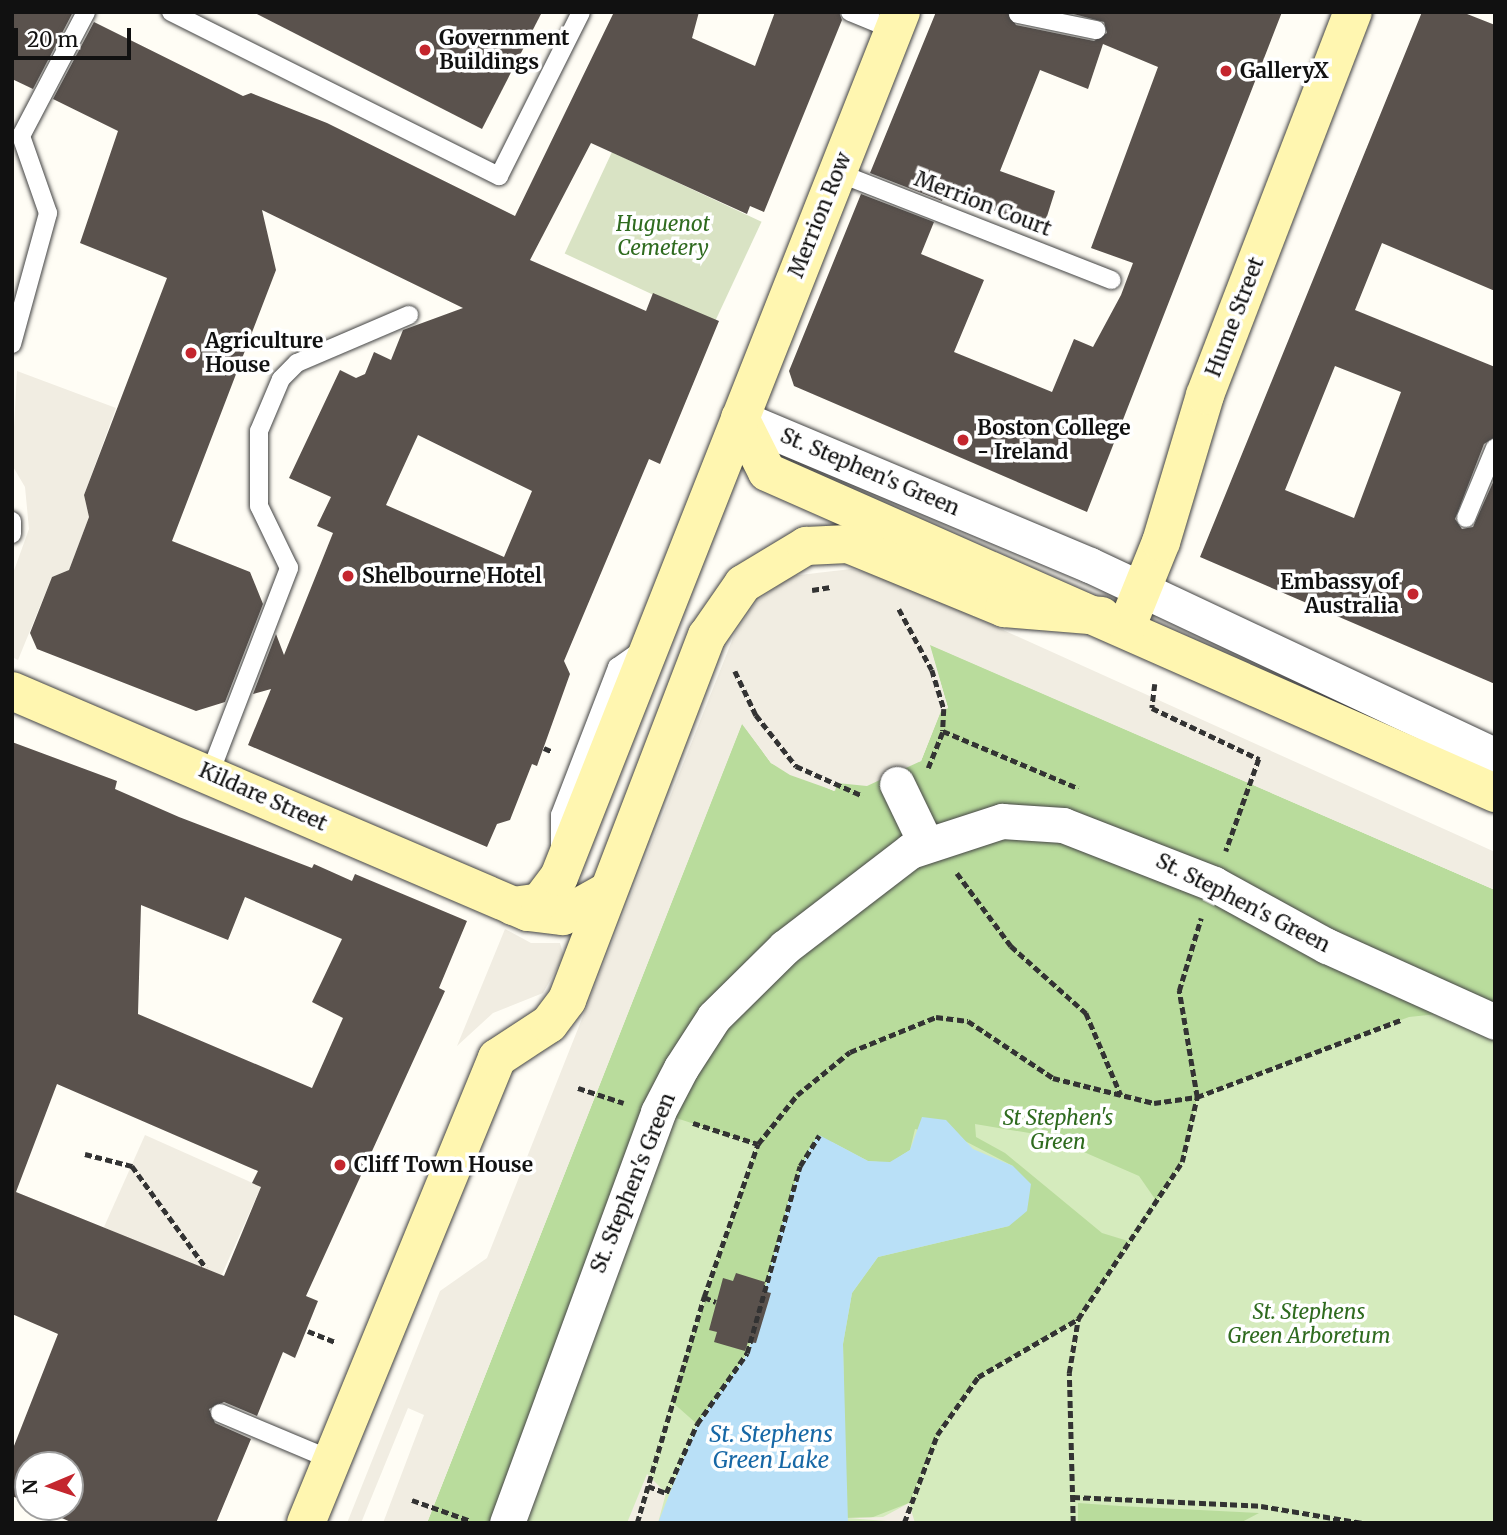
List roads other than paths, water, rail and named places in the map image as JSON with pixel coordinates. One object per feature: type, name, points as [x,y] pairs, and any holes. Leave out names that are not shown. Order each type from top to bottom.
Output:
[{"type":"main road","name":"Hume Street","points":[[1115,621],[1143,591],[1205,395],[1353,12]]},
{"type":"main road","name":"Merrion Row","points":[[740,418],[836,172],[902,22]]},
{"type":"main road","name":"St. Stephen's Green","points":[[740,418],[768,472],[1115,621],[1495,793]]},
{"type":"main road","points":[[513,906],[540,902],[559,877],[740,418]]},
{"type":"main road","name":"St. Stephen's Green","points":[[306,1523],[497,1058],[560,1013],[604,893],[707,636],[743,583],[778,559],[806,546],[848,544],[1004,608],[1115,621]]},
{"type":"main road","name":"Kildare Street","points":[[12,691],[210,773],[513,906],[564,916],[604,893]]},
{"type":"street","name":"St. Stephen's Green","points":[[740,418],[1143,591],[1495,756]]},
{"type":"street","points":[[897,784],[926,844]]},
{"type":"street","name":"St. Stephen's Green","points":[[507,1523],[657,1112],[681,1068],[713,1017],[785,947],[877,873],[926,844],[1002,821],[1063,825],[1214,884],[1327,946],[1495,1022]]},
{"type":"lane","points":[[12,344],[16,318],[48,213],[17,135],[86,12]]},
{"type":"lane","points":[[171,12],[499,176],[581,12]]},
{"type":"lane","points":[[849,12],[902,22]]},
{"type":"lane","points":[[1018,14],[1096,30]]},
{"type":"lane","name":"Merrion Court","points":[[836,172],[1044,260],[1112,281]]},
{"type":"lane","points":[[210,773],[289,568],[258,506],[259,431],[281,379],[296,363],[409,315]]},
{"type":"lane","points":[[1466,518],[1495,447]]},
{"type":"lane","points":[[12,521],[12,534]]},
{"type":"lane","points":[[220,1413],[332,1460]]},
{"type":"water","name":"St. Stephens Green Lake","points":[[922,1117],[946,1120],[973,1149],[1013,1166],[1031,1184],[1027,1211],[1009,1226],[878,1257],[852,1293],[843,1344],[848,1523],[658,1523],[697,1424],[748,1353],[791,1192],[811,1145],[819,1135],[868,1161],[890,1162],[910,1150]]},
{"type":"place","name":"Government Buildings","points":[[425,50]]},
{"type":"place","name":"GalleryX","points":[[1226,71]]},
{"type":"place","name":"Agriculture House","points":[[191,353]]},
{"type":"place","name":"Boston College - Ireland","points":[[963,440]]},
{"type":"place","name":"Shelbourne Hotel","points":[[348,576]]},
{"type":"place","name":"Embassy of Australia","points":[[1413,594]]},
{"type":"place","name":"Cliff Town House","points":[[340,1165]]},
{"type":"park label","name":"Huguenot Cemetery","points":[[663,236]]},
{"type":"park label","name":"St Stephen's Green","points":[[1058,1130]]},
{"type":"park label","name":"St. Stephens Green Arboretum","points":[[1309,1324]]}]
